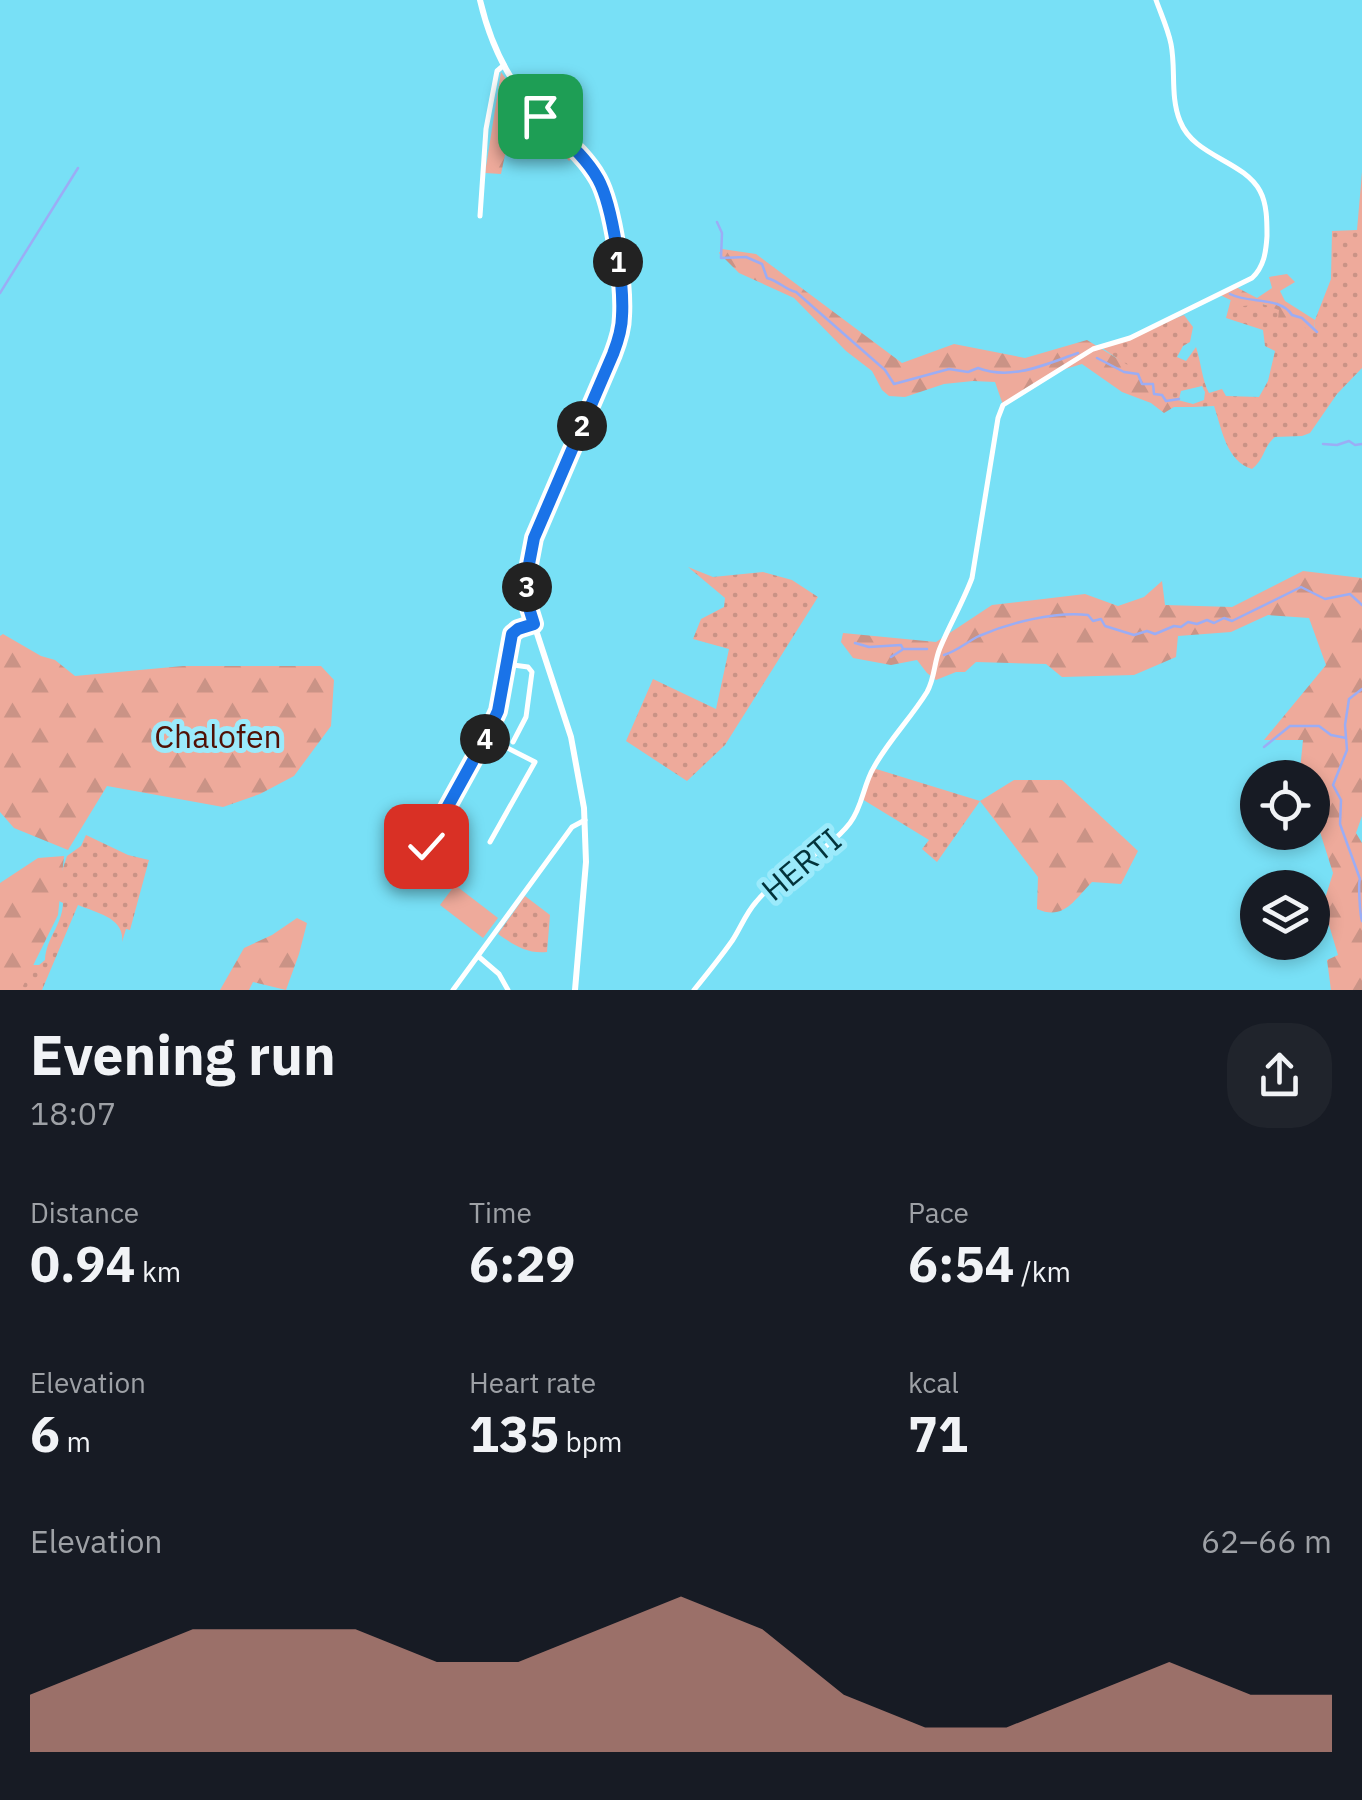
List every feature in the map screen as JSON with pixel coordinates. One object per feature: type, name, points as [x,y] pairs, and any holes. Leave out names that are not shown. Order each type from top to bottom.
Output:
[{"type":"street","points":[[480,0],[504,65],[530,104],[582,157],[602,188],[611,214],[622,302],[613,354],[530,552],[527,594],[572,737],[585,820],[586,876],[575,990]]},
{"type":"street","name":"HERTI","points":[[694,990],[724,954],[755,902],[827,846],[856,814],[873,768],[930,687],[938,651],[972,578],[1003,406],[1092,350],[1130,338],[1262,270],[1267,242],[1260,189],[1189,136],[1180,122],[1171,44],[1156,0]]},
{"type":"street","points":[[480,216],[486,129],[496,71],[504,65]]},
{"type":"street","points":[[422,854],[498,711],[512,634],[534,624]]},
{"type":"street","points":[[506,664],[528,667],[532,672],[526,717],[513,742]]},
{"type":"street","points":[[486,737],[535,762],[490,842]]},
{"type":"street","points":[[452,990],[572,827],[585,820]]},
{"type":"street","points":[[478,956],[499,974],[508,990]]},
{"type":"green space","points":[[501,72],[575,155],[569,161],[553,143],[538,141],[537,131],[526,124],[511,126],[501,174],[485,173]]},
{"type":"green space","points":[[1362,172],[1362,368],[1337,394],[1310,433],[1275,437],[1252,469],[1231,452],[1214,406],[1193,407],[1204,400],[1202,386],[1181,391],[1179,399],[1174,399],[1101,347],[1184,315],[1193,327],[1190,342],[1177,357],[1186,361],[1196,347],[1209,393],[1222,389],[1226,396],[1259,397],[1268,381],[1275,351],[1265,346],[1263,330],[1226,318],[1231,299],[1276,308],[1314,331],[1331,279],[1332,231],[1357,230]]},
{"type":"green space","points":[[722,249],[756,254],[902,363],[954,344],[1025,358],[1087,340],[1167,389],[1174,399],[1193,407],[1174,407],[1164,413],[1151,403],[1122,392],[1082,364],[1052,373],[1003,405],[995,382],[944,384],[905,397],[889,396],[872,371],[846,351],[794,298],[739,273],[719,253]]},
{"type":"green space","points":[[1287,274],[1295,282],[1280,291],[1285,301],[1315,320],[1314,331],[1278,319],[1279,310],[1263,304],[1243,306],[1220,295],[1236,287],[1257,298],[1272,288],[1269,277]]},
{"type":"green space","points":[[688,567],[713,577],[763,572],[792,580],[818,597],[725,745],[687,781],[626,741],[653,679],[716,709],[729,649],[693,639],[701,619],[724,607],[725,598]]},
{"type":"green space","points":[[1303,571],[1362,578],[1362,816],[1356,833],[1362,843],[1362,990],[1331,990],[1327,960],[1338,955],[1330,928],[1333,873],[1326,850],[1330,850],[1330,760],[1301,760],[1303,740],[1264,740],[1326,665],[1309,618],[1268,615],[1231,632],[1178,636],[1176,657],[1134,675],[1062,677],[1046,664],[976,662],[965,672],[936,680],[917,660],[891,665],[853,658],[841,642],[843,633],[936,642],[992,605],[1085,594],[1118,606],[1144,597],[1162,581],[1165,605],[1232,607]]},
{"type":"green space","name":"Chalofen","points":[[3,634],[55,660],[75,676],[183,666],[321,666],[334,680],[331,726],[294,776],[223,807],[107,786],[68,850],[14,828],[0,812]]},
{"type":"green space","points":[[873,768],[980,801],[937,862],[922,849],[929,840],[862,799]]},
{"type":"green space","points":[[1014,780],[1062,780],[1138,851],[1121,884],[1092,882],[1062,910],[1037,909],[1038,877],[980,801]]},
{"type":"green space","points":[[86,835],[128,855],[149,860],[130,930],[126,929],[122,942],[114,922],[78,905],[42,990],[19,990],[31,965],[45,960],[62,911],[63,903],[53,898],[67,856],[81,846]]},
{"type":"green space","points":[[64,856],[58,915],[21,990],[0,990],[0,883],[38,858]]},
{"type":"green space","points":[[455,885],[498,918],[483,938],[440,905]]},
{"type":"green space","points":[[525,896],[550,915],[547,952],[526,950],[498,934]]},
{"type":"green space","points":[[297,918],[307,923],[286,990],[253,982],[249,990],[220,990],[244,948]]},
{"type":"waterway","points":[[0,293],[78,168]]},
{"type":"waterway","points":[[717,222],[722,233],[721,258],[746,257],[762,264],[767,278],[796,292],[885,370],[894,384],[949,369],[1016,372],[1078,353]]},
{"type":"waterway","points":[[1230,294],[1280,305],[1317,332]]},
{"type":"waterway","points":[[1097,358],[1124,372],[1138,374],[1142,384],[1153,384],[1154,394],[1162,395],[1166,401],[1179,399]]},
{"type":"waterway","points":[[1323,444],[1362,444]]},
{"type":"waterway","points":[[944,655],[991,631],[1047,616],[1088,615],[1093,621],[1101,619],[1105,626],[1134,635],[1147,631],[1155,634],[1188,622],[1214,623],[1224,618],[1232,621],[1301,587],[1325,599],[1350,594],[1362,605]]},
{"type":"waterway","points":[[855,643],[927,649]]},
{"type":"waterway","points":[[891,657],[902,650]]},
{"type":"waterway","points":[[1362,689],[1349,699],[1347,750],[1333,785],[1341,800],[1340,824],[1360,879],[1362,921]]},
{"type":"waterway","points":[[1264,747],[1290,726],[1319,726],[1331,735],[1346,738]]},
{"type":"route","points":[[426,846],[498,711],[512,634],[534,624],[526,580],[534,538],[613,354],[622,324],[622,292],[607,200],[582,157],[540,116]]}]
